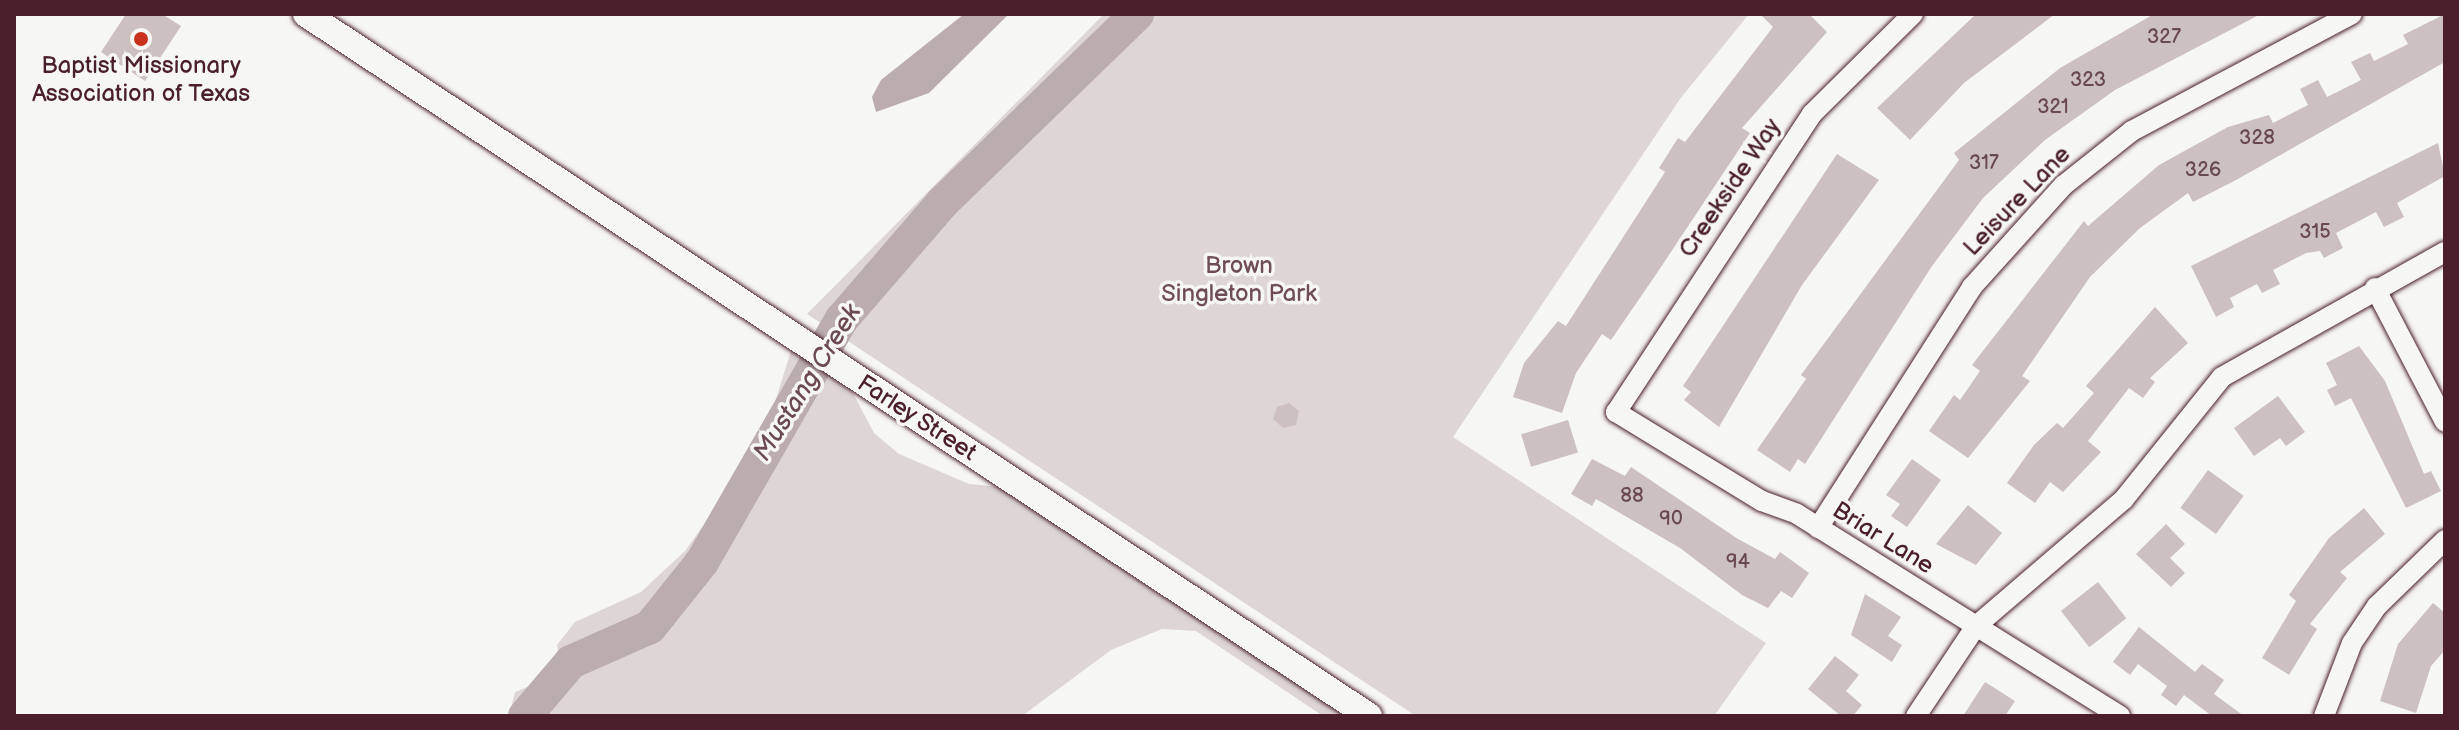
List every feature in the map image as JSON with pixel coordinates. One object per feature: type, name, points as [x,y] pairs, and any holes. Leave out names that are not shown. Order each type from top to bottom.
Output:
[{"type":"street","name":"Farley Street","points":[[306,14],[1369,716]]},
{"type":"street","name":"Creekside Way","points":[[1616,412],[1812,114],[1913,14]]},
{"type":"street","name":"Leisure Lane","points":[[1818,528],[1972,287],[2064,185],[2132,131],[2352,14]]},
{"type":"street","points":[[1916,716],[1976,626],[2124,499],[2222,377],[2375,288],[2445,252]]},
{"type":"street","points":[[2375,288],[2445,422]]},
{"type":"street","name":"Briar Lane","points":[[1616,412],[1818,528],[2120,716]]},
{"type":"street","points":[[2324,716],[2352,643],[2377,606],[2445,540]]},
{"type":"green space","name":"Brown Singleton Park","points":[[1104,14],[1749,14],[1680,99],[1453,437],[1766,643],[1714,716],[1416,716],[807,314]]},
{"type":"green space","points":[[792,348],[847,382],[874,433],[899,454],[969,484],[1011,488],[1357,716],[1323,716],[1196,631],[1162,629],[1111,650],[1022,716],[509,716],[515,692],[532,685],[554,692],[563,678],[557,645],[575,622],[641,592],[685,551],[712,513],[747,490]]},
{"type":"shaded area","points":[[964,14],[1009,14],[929,93],[876,112],[872,97],[881,80]]},
{"type":"building","name":"Baptist Missionary Association of Texas","points":[[126,14],[162,14],[181,26],[145,81],[101,52]]},
{"type":"building","points":[[1760,14],[1809,14],[1827,32],[1742,128],[1750,133],[1655,276],[1611,340],[1602,334],[1576,373],[1562,413],[1513,397],[1524,363],[1558,321],[1566,326],[1665,172],[1659,168],[1678,138],[1685,142],[1773,27]]},
{"type":"building","points":[[1976,14],[2055,14],[1964,83],[1910,140],[1877,108]]},
{"type":"building","points":[[2154,14],[2261,14],[2115,90],[2045,140],[1983,198],[1932,266],[1805,464],[1798,459],[1790,472],[1757,450],[1806,379],[1801,375],[1959,160],[1954,153],[2060,68]]},
{"type":"building","points":[[2445,14],[2445,62],[2193,202],[2188,193],[2140,228],[2090,277],[2022,376],[2030,381],[1968,458],[1929,431],[1954,395],[1960,400],[1980,371],[1972,365],[2084,221],[2088,226],[2159,165],[2228,127],[2269,115],[2273,123],[2308,105],[2300,89],[2318,80],[2327,97],[2361,80],[2351,62],[2370,53],[2374,61],[2408,44],[2403,35]]},
{"type":"building","points":[[2438,143],[2445,176],[2397,203],[2404,217],[2384,227],[2376,212],[2336,233],[2343,248],[2324,258],[2320,251],[2306,253],[2273,270],[2280,284],[2262,293],[2257,284],[2230,298],[2234,307],[2216,317],[2191,266]]},
{"type":"building","points":[[1837,154],[1879,180],[1802,285],[1719,427],[1684,400],[1691,392],[1683,386]]},
{"type":"building","points":[[2155,307],[2188,343],[2150,378],[2155,382],[2143,398],[2129,388],[2088,441],[2101,452],[2063,492],[2050,482],[2035,503],[2007,483],[2034,445],[2057,423],[2063,428],[2094,393],[2086,386]]},
{"type":"building","points":[[2359,346],[2385,381],[2424,474],[2431,471],[2441,491],[2406,508],[2351,398],[2335,406],[2327,390],[2337,385],[2326,363]]},
{"type":"building","points":[[2278,396],[2305,432],[2286,446],[2280,438],[2254,456],[2234,428]]},
{"type":"building","points":[[1289,403],[1299,411],[1296,425],[1283,428],[1273,419],[1277,407]]},
{"type":"building","points":[[1568,420],[1578,453],[1531,467],[1521,434]]},
{"type":"building","points":[[1592,459],[1625,476],[1631,467],[1738,539],[1775,559],[1780,552],[1809,573],[1792,598],[1781,591],[1768,608],[1742,595],[1680,548],[1596,499],[1592,506],[1571,494]]},
{"type":"building","points":[[1912,459],[1941,480],[1907,527],[1891,516],[1900,504],[1886,495]]},
{"type":"building","points":[[2208,470],[2244,496],[2216,534],[2180,508]]},
{"type":"building","points":[[1968,505],[2002,533],[1976,565],[1936,544]]},
{"type":"building","points":[[2364,508],[2385,534],[2340,572],[2347,578],[2310,624],[2317,629],[2289,675],[2262,658],[2296,601],[2289,595],[2329,538]]},
{"type":"building","points":[[2166,524],[2185,544],[2170,558],[2185,573],[2171,587],[2136,554]]},
{"type":"building","points":[[2098,582],[2126,618],[2089,647],[2061,611]]},
{"type":"building","points":[[1865,594],[1901,617],[1888,636],[1902,645],[1892,662],[1851,635]]},
{"type":"building","points":[[2433,603],[2445,613],[2445,650],[2431,666],[2416,713],[2380,701],[2398,644]]},
{"type":"building","points":[[2139,627],[2195,672],[2202,664],[2224,680],[2214,694],[2244,716],[2212,716],[2184,695],[2176,706],[2161,695],[2167,686],[2138,664],[2130,675],[2113,662]]},
{"type":"building","points":[[1835,656],[1859,675],[1846,691],[1862,705],[1853,716],[1841,716],[1808,689]]},
{"type":"building","points":[[1985,682],[2015,701],[2005,716],[1963,716]]},
{"type":"waterway","name":"Mustang Creek","points":[[525,716],[571,662],[650,627],[702,562],[842,319],[942,203],[1137,14]]},
{"type":"place","name":"Baptist Missionary Association of Texas","points":[[141,39]]}]
